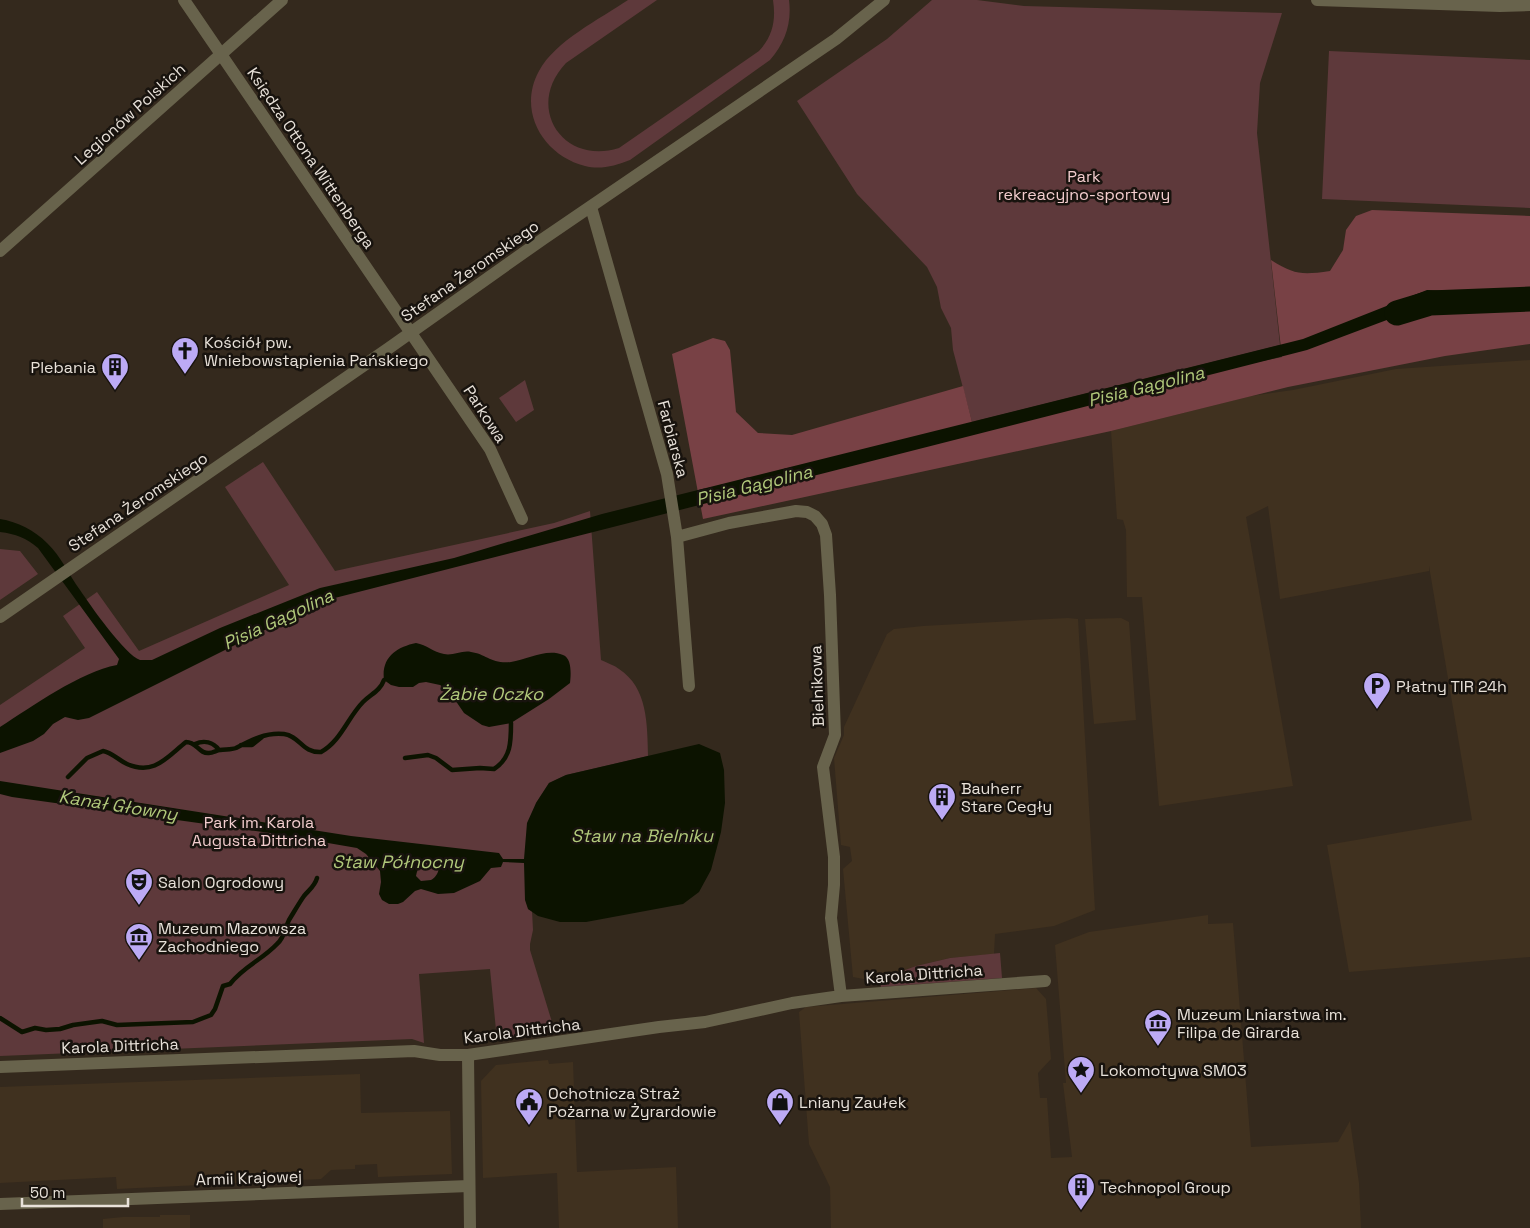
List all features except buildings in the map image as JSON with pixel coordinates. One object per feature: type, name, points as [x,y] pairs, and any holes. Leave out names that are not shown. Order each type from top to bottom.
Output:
[{"type":"street","name":"Księdza Ottona Wittenberga","points":[[184,0],[410,333]]},
{"type":"street","name":"Legionów Polskich","points":[[0,251],[282,0]]},
{"type":"street","name":"Stefana Żeromskiego","points":[[0,617],[591,207],[836,40],[884,0]]},
{"type":"street","points":[[1318,0],[1500,6],[1530,5]]},
{"type":"street","name":"Farbiarska","points":[[591,207],[669,485],[677,537],[689,686]]},
{"type":"street","name":"Parkowa","points":[[410,333],[490,450],[522,519]]},
{"type":"street","name":"Bielnikowa","points":[[677,537],[721,525],[796,511],[807,512],[815,516],[822,524],[826,535],[835,736],[823,767],[834,857],[832,926],[841,996]]},
{"type":"street","name":"Karola Dittricha","points":[[0,1067],[414,1051],[440,1055],[468,1056],[705,1022],[792,1003],[841,996],[1045,981]]},
{"type":"street","points":[[468,1056],[470,1228]]},
{"type":"street","name":"Armii Krajowej","points":[[0,1204],[469,1186]]},
{"type":"shaded area","points":[[1372,210],[1530,216],[1530,344],[1445,356],[1288,387],[1111,431],[703,519],[672,354],[713,338],[725,341],[730,350],[736,412],[758,433],[792,435],[963,386],[972,422],[1282,357],[1271,260],[1286,269],[1299,273],[1330,271],[1343,250],[1346,230],[1356,216]]},
{"type":"shaded area","points":[[1530,360],[1530,957],[1349,972],[1327,845],[1472,820],[1429,566],[1429,571],[1280,599],[1268,506],[1246,517],[1293,786],[1159,806],[1142,597],[1127,597],[1126,530],[1123,520],[1117,519],[1111,431],[1251,396],[1293,390],[1396,369]]},
{"type":"shaded area","points":[[1121,618],[1129,622],[1136,720],[1094,724],[1085,619]]},
{"type":"shaded area","points":[[1078,619],[1095,910],[1054,926],[995,934],[994,954],[950,958],[916,966],[880,979],[869,980],[853,977],[843,869],[852,861],[850,847],[841,845],[834,758],[844,735],[844,727],[887,634],[894,629],[923,626]]},
{"type":"shaded area","points":[[1208,915],[1208,924],[1233,923],[1251,1147],[1338,1142],[1350,1121],[1359,1183],[1361,1228],[831,1228],[830,1187],[809,1144],[799,1012],[806,1007],[1036,988],[1046,999],[1051,1059],[1038,1073],[1040,1098],[1047,1098],[1051,1158],[1072,1157],[1063,1083],[1066,1083],[1055,945],[1089,932]]},
{"type":"shaded area","points":[[548,1060],[549,1064],[573,1062],[577,1172],[676,1167],[678,1228],[559,1228],[557,1173],[483,1178],[481,1081],[496,1065]]},
{"type":"shaded area","points":[[360,1074],[361,1113],[450,1111],[452,1174],[378,1177],[377,1164],[355,1165],[355,1169],[331,1170],[321,1179],[117,1189],[116,1177],[0,1183],[0,1087]]},
{"type":"shaded area","points":[[160,1215],[190,1215],[190,1228],[103,1228],[103,1219],[160,1217]]},
{"type":"green space","points":[[628,0],[657,0],[566,63],[554,80],[549,97],[550,114],[556,129],[567,141],[581,148],[599,151],[619,148],[759,51],[768,40],[774,21],[773,0],[789,0],[790,8],[788,25],[783,40],[770,60],[630,160],[608,167],[596,168],[585,166],[557,152],[546,142],[533,116],[531,101],[533,86],[546,60],[567,40]]},
{"type":"green space","name":"Park rekreacyjno-sportowy","points":[[932,0],[977,0],[1024,6],[1282,13],[1260,83],[1257,133],[1280,345],[972,422],[953,350],[951,328],[941,308],[937,287],[927,267],[857,194],[797,101],[887,39]]},
{"type":"green space","points":[[1329,51],[1530,60],[1530,208],[1322,199]]},
{"type":"green space","points":[[525,380],[534,410],[516,422],[499,398]]},
{"type":"green space","name":"Park im. Karola Augusta Dittricha","points":[[263,462],[335,571],[554,523],[590,511],[601,660],[613,665],[629,677],[641,696],[646,719],[648,756],[566,775],[549,783],[536,803],[528,909],[532,911],[533,930],[530,950],[555,1032],[497,1040],[490,969],[419,974],[424,1043],[412,1039],[0,1056],[0,705],[85,648],[63,616],[97,592],[139,651],[289,585],[225,487]]},
{"type":"green space","points":[[0,549],[20,551],[38,574],[0,600]]},
{"type":"green space","points":[[1000,953],[1002,978],[881,987],[880,979],[916,966],[950,958]]},
{"type":"water","points":[[1427,290],[1530,294],[1530,304],[1432,303],[1307,350],[323,601],[89,718],[78,720],[65,717],[53,724],[44,734],[33,741],[0,753],[0,727],[72,682],[117,665],[119,659],[38,548],[21,537],[0,532],[0,519],[25,527],[47,543],[57,554],[91,607],[117,640],[140,660],[152,660],[220,628],[320,588],[454,558],[602,514],[1303,339]]},
{"type":"water","name":"Żabie Oczko","points":[[416,643],[444,654],[471,652],[498,662],[511,662],[543,654],[557,653],[563,655],[568,660],[571,676],[570,683],[511,723],[489,727],[482,725],[464,713],[449,691],[440,685],[426,682],[419,683],[413,687],[399,687],[391,685],[384,680],[385,665],[392,654],[403,647]]},
{"type":"water","name":"Staw na Bielniku","points":[[699,744],[720,753],[724,770],[725,803],[721,832],[711,870],[699,892],[683,904],[586,922],[560,922],[538,916],[528,909],[525,900],[524,863],[503,862],[501,867],[491,868],[480,881],[454,893],[438,894],[421,889],[415,891],[403,902],[389,904],[382,900],[379,894],[380,871],[366,854],[357,848],[270,833],[0,794],[0,781],[351,836],[499,853],[503,859],[524,859],[527,823],[536,803],[549,783],[566,775]],"holes":[[[428,860],[433,861],[439,868],[437,874],[431,880],[421,881],[416,876],[421,864]]]},
{"type":"waterway","name":"Pisia Gągolina","points":[[1397,313],[1430,303],[1530,299]]},
{"type":"waterway","points":[[68,777],[87,758],[103,751],[110,753],[127,764],[145,768],[160,763],[186,742],[193,744],[203,752],[212,753],[219,750],[234,749],[265,735],[284,734],[294,738],[309,750],[321,752],[334,742],[358,708],[378,690],[384,680]]},
{"type":"waterway","points":[[405,758],[428,755],[436,758],[452,770],[494,769],[500,765],[507,755],[511,723]]},
{"type":"waterway","points":[[241,745],[252,745],[262,737]]},
{"type":"waterway","points":[[195,744],[208,742],[219,750]]},
{"type":"waterway","points":[[0,1018],[22,1032],[35,1028],[46,1030],[60,1029],[102,1021],[117,1025],[193,1022],[211,1015],[223,986],[230,984],[241,972],[280,941],[289,920],[317,878]]},
{"type":"place","name":"Kościół pw. Wniebowstąpienia Pańskiego","points":[[185,375]]},
{"type":"place","name":"Plebania","points":[[115,391]]},
{"type":"place","name":"Płatny TIR 24h","points":[[1377,710]]},
{"type":"place","name":"Bauherr Stare Cegły","points":[[942,821]]},
{"type":"place","name":"Salon Ogrodowy","points":[[139,906]]},
{"type":"place","name":"Muzeum Mazowsza Zachodniego","points":[[139,961]]},
{"type":"place","name":"Muzeum Lniarstwa im. Filipa de Girarda","points":[[1158,1047]]},
{"type":"place","name":"Lokomotywa SM03","points":[[1081,1094]]},
{"type":"place","name":"Ochotnicza Straż Pożarna w Żyrardowie","points":[[529,1126]]},
{"type":"place","name":"Lniany Zaułek","points":[[780,1126]]},
{"type":"place","name":"Technopol Group","points":[[1081,1211]]},
{"type":"water label","name":"Kanał Głowny","points":[[118,805]]},
{"type":"water label","name":"Staw Północny","points":[[398,861]]}]
